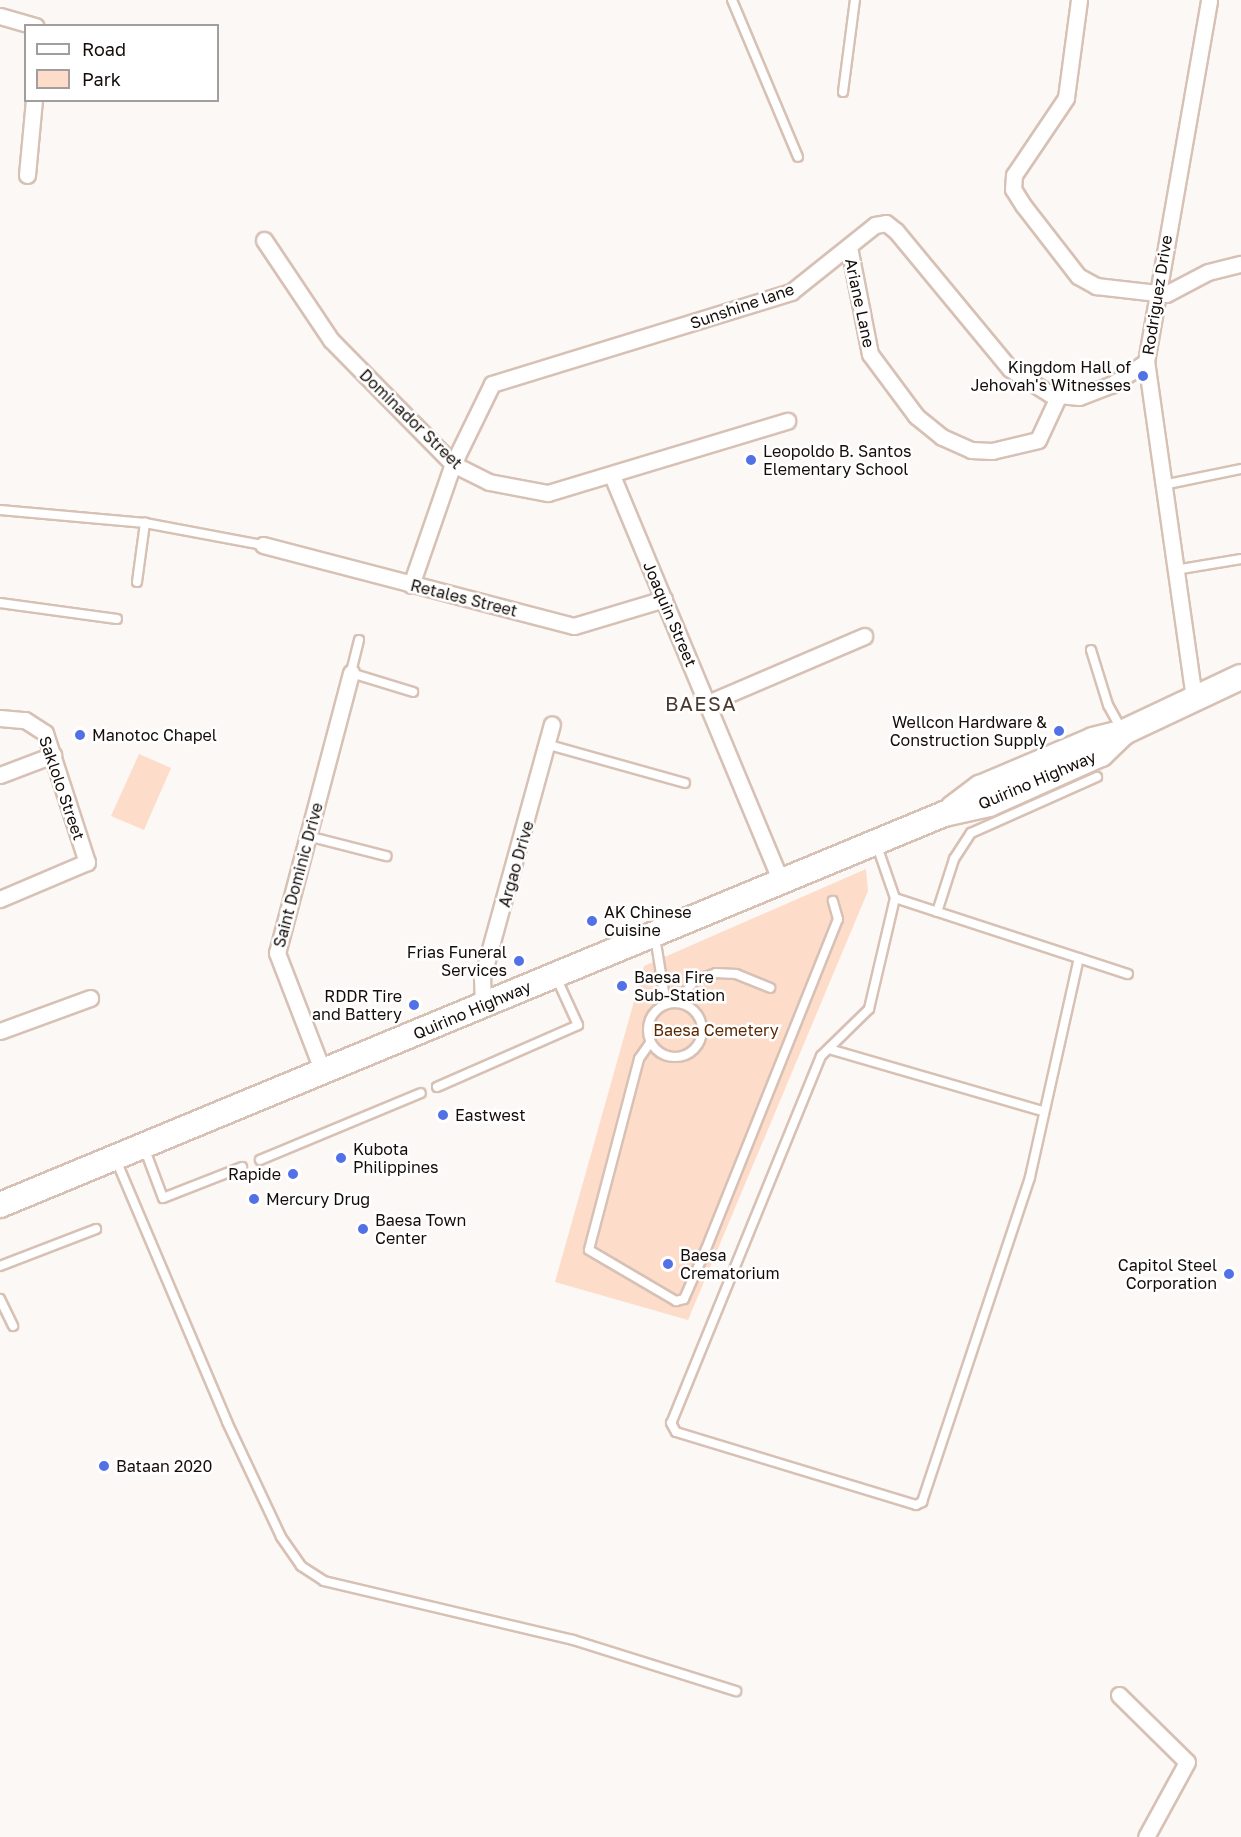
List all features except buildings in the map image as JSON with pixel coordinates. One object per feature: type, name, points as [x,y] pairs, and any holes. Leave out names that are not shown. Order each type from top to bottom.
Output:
[{"type":"main road","name":"Quirino Highway","points":[[0,1205],[145,1148],[555,975],[782,884],[944,814],[989,804],[1101,754],[1124,732],[1241,677]]},
{"type":"street","points":[[1079,0],[1066,98],[1019,163],[1014,189],[1078,276],[1096,286],[1156,294],[1241,264]]},
{"type":"street","name":"Rodriguez Drive","points":[[1194,698],[1146,362],[1156,294],[1209,0]]},
{"type":"street","points":[[0,16],[29,24]]},
{"type":"street","points":[[27,175],[34,102]]},
{"type":"street","name":"Sunshine lane","points":[[411,585],[453,464],[482,397],[506,376],[791,292],[875,225],[890,225],[1010,369],[1058,397]]},
{"type":"street","name":"Dominador Street","points":[[264,240],[331,340],[453,464],[489,482],[529,492],[548,493],[613,477],[787,421]]},
{"type":"street","name":"Ariane Lane","points":[[849,247],[870,354],[916,417],[942,437],[971,450],[992,451],[1038,440],[1058,397]]},
{"type":"street","points":[[1058,397],[1111,385],[1146,362]]},
{"type":"street","name":"Joaquin Street","points":[[613,477],[782,884]]},
{"type":"street","name":"Retales Street","points":[[263,545],[574,626],[664,599]]},
{"type":"street","points":[[708,703],[864,636]]},
{"type":"street","name":"Saint Dominic Drive","points":[[323,1072],[277,953],[351,673]]},
{"type":"street","name":"Saklolo Street","points":[[0,718],[25,720],[45,733],[86,866],[0,898]]},
{"type":"street","name":"Argao Drive","points":[[483,1005],[482,978],[526,842],[552,724]]},
{"type":"street","points":[[0,775],[53,755]]},
{"type":"street","points":[[0,1031],[90,998]]},
{"type":"street","points":[[1119,1695],[1187,1762],[1146,1837]]},
{"type":"lane","points":[[732,0],[798,157]]},
{"type":"lane","points":[[843,92],[855,0]]},
{"type":"lane","points":[[1162,485],[1241,469]]},
{"type":"lane","points":[[0,510],[145,523],[263,545]]},
{"type":"lane","points":[[137,582],[145,523]]},
{"type":"lane","points":[[1175,570],[1241,559]]},
{"type":"lane","points":[[0,603],[117,619]]},
{"type":"lane","points":[[359,640],[351,673],[413,692]]},
{"type":"lane","points":[[1091,650],[1108,705],[1124,732]]},
{"type":"lane","points":[[549,745],[685,783]]},
{"type":"lane","points":[[937,912],[954,859],[971,833],[1097,777]]},
{"type":"lane","points":[[308,836],[386,856]]},
{"type":"lane","points":[[876,844],[895,898],[869,1009],[829,1048],[671,1423],[676,1432],[916,1505],[922,1502],[1030,1177],[1079,958]]},
{"type":"lane","points":[[895,898],[1128,974]]},
{"type":"lane","points":[[650,1043],[673,1058],[698,1046],[700,1019],[677,1003],[666,1004],[648,1024],[650,1043],[639,1059],[589,1245],[597,1257],[676,1301],[684,1299],[706,1249],[838,919],[833,901]]},
{"type":"lane","points":[[654,934],[666,1004]]},
{"type":"lane","points":[[677,1003],[695,980],[716,973],[736,974],[770,988]]},
{"type":"lane","points":[[437,1087],[578,1025],[555,975]]},
{"type":"lane","points":[[829,1048],[1043,1111]]},
{"type":"lane","points":[[260,1160],[421,1094]]},
{"type":"lane","points":[[145,1148],[163,1198],[242,1167]]},
{"type":"lane","points":[[115,1159],[227,1422],[281,1537],[301,1566],[324,1581],[573,1641],[736,1691]]},
{"type":"lane","points":[[0,1266],[96,1229]]},
{"type":"lane","points":[[0,1299],[13,1326]]},
{"type":"green space","points":[[139,754],[171,768],[144,830],[111,816]]},
{"type":"green space","name":"Baesa Cemetery","points":[[866,869],[868,891],[688,1320],[555,1282],[644,966]]},
{"type":"place","name":"Kingdom Hall of Jehovah's Witnesses","points":[[1143,376]]},
{"type":"place","name":"Leopoldo B. Santos Elementary School","points":[[751,460]]},
{"type":"place","name":"Wellcon Hardware & Construction Supply","points":[[1059,731]]},
{"type":"place","name":"Manotoc Chapel","points":[[80,735]]},
{"type":"place","name":"AK Chinese Cuisine","points":[[592,921]]},
{"type":"place","name":"Frias Funeral Services","points":[[519,961]]},
{"type":"place","name":"Baesa Fire Sub-Station","points":[[622,986]]},
{"type":"place","name":"RDDR Tire and Battery","points":[[414,1005]]},
{"type":"place","name":"Eastwest","points":[[443,1115]]},
{"type":"place","name":"Kubota Philippines","points":[[341,1158]]},
{"type":"place","name":"Rapide","points":[[293,1174]]},
{"type":"place","name":"Mercury Drug","points":[[254,1199]]},
{"type":"place","name":"Baesa Town Center","points":[[363,1229]]},
{"type":"place","name":"Baesa Crematorium","points":[[668,1264]]},
{"type":"place","name":"Capitol Steel Corporation","points":[[1229,1274]]},
{"type":"place","name":"Bataan 2020","points":[[104,1466]]},
{"type":"district","name":"BAESA","points":[[701,703]]}]
